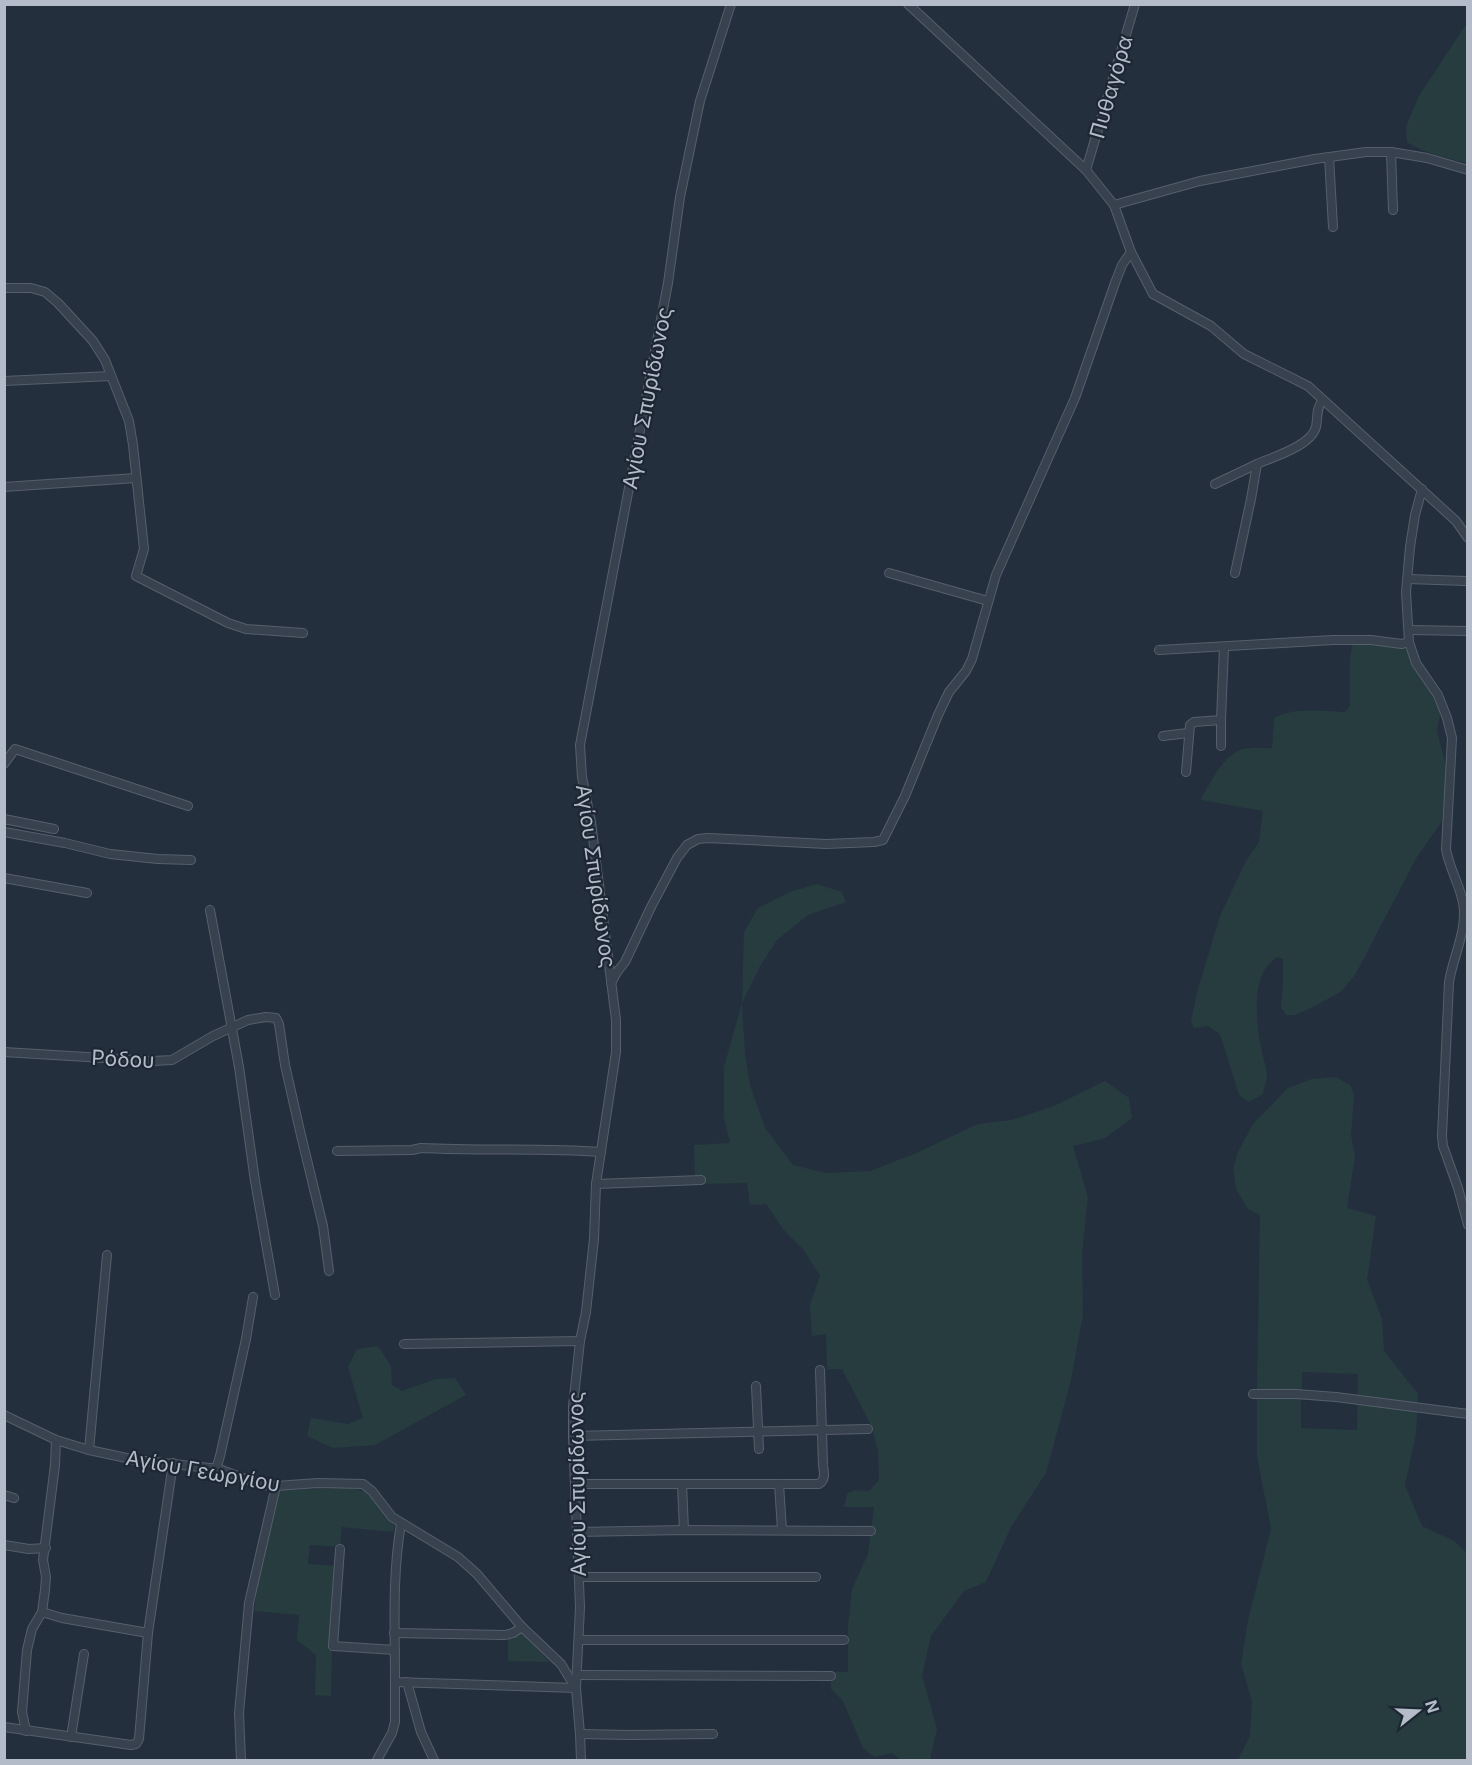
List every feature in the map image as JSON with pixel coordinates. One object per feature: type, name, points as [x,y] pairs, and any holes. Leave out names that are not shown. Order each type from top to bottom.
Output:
[{"type":"street","name":"Αγίου Σπυρίδωνος","points":[[581,1761],[576,1688],[579,1577],[573,1436],[574,1386],[586,1312],[594,1239],[596,1184],[616,1052],[611,983],[591,822],[582,777],[580,745],[668,283],[680,197],[700,101],[731,4]]},
{"type":"street","points":[[908,4],[1086,170],[1114,205],[1131,252],[1154,294],[1211,326],[1244,354],[1308,386],[1422,489],[1456,521],[1467,535]]},
{"type":"street","name":"Πυθαγόρα","points":[[1086,170],[1134,4]]},
{"type":"street","points":[[1114,205],[1200,182],[1366,152],[1391,152],[1427,158],[1467,170]]},
{"type":"street","points":[[1391,152],[1393,210]]},
{"type":"street","points":[[1329,157],[1333,227]]},
{"type":"street","points":[[611,983],[625,962],[677,858],[687,845],[698,839],[708,837],[826,843],[883,840],[905,796],[938,715],[972,659],[996,575],[1075,398],[1122,265],[1131,252]]},
{"type":"street","points":[[4,288],[31,288],[45,292],[93,341],[105,360],[129,421],[133,444],[144,549],[136,576],[228,623],[246,629],[303,633]]},
{"type":"street","points":[[4,381],[111,376]]},
{"type":"street","points":[[1215,484],[1305,442],[1312,436],[1315,429],[1319,404],[1323,400]]},
{"type":"street","points":[[1235,573],[1257,464]]},
{"type":"street","points":[[4,487],[136,478]]},
{"type":"street","points":[[1422,489],[1410,548],[1406,592],[1409,642],[1416,663],[1438,695],[1452,738],[1446,849],[1463,903],[1464,916],[1449,982],[1442,1136],[1467,1225]]},
{"type":"street","points":[[889,573],[988,601]]},
{"type":"street","points":[[1408,579],[1466,581]]},
{"type":"street","points":[[1409,630],[1467,631]]},
{"type":"street","points":[[1159,650],[1350,639],[1402,644],[1409,642]]},
{"type":"street","points":[[1221,747],[1224,647]]},
{"type":"street","points":[[1186,772],[1190,725],[1194,722],[1221,720]]},
{"type":"street","points":[[1163,736],[1188,733]]},
{"type":"street","points":[[4,764],[15,749],[188,806]]},
{"type":"street","points":[[4,819],[54,829]]},
{"type":"street","points":[[4,831],[110,854],[191,860]]},
{"type":"street","points":[[4,878],[87,892]]},
{"type":"street","points":[[210,910],[232,1027],[275,1295]]},
{"type":"street","name":"Ρόδου","points":[[4,1052],[153,1061],[172,1060],[248,1020],[276,1018],[323,1226],[329,1271]]},
{"type":"street","points":[[337,1151],[421,1148],[601,1152]]},
{"type":"street","points":[[596,1184],[701,1180]]},
{"type":"street","points":[[89,1450],[107,1255]]},
{"type":"street","points":[[216,1469],[253,1297]]},
{"type":"street","points":[[404,1344],[580,1341]]},
{"type":"street","points":[[575,1484],[819,1484],[824,1476],[820,1370]]},
{"type":"street","points":[[756,1386],[759,1449]]},
{"type":"street","points":[[1252,1394],[1336,1397],[1467,1414]]},
{"type":"street","name":"Αγίου Γεωργίου","points":[[4,1415],[56,1440],[89,1450],[136,1460],[216,1469],[262,1485],[363,1484],[372,1491],[392,1517],[458,1557],[477,1574],[522,1627],[561,1664],[576,1688]]},
{"type":"street","points":[[573,1436],[868,1429]]},
{"type":"street","points":[[26,1731],[22,1712],[27,1650],[32,1629],[42,1612],[46,1577],[44,1560],[56,1440]]},
{"type":"street","points":[[4,1727],[136,1744],[139,1739],[148,1634],[173,1464]]},
{"type":"street","points":[[682,1484],[684,1530]]},
{"type":"street","points":[[779,1484],[782,1530]]},
{"type":"street","points":[[241,1761],[239,1713],[249,1603],[276,1486]]},
{"type":"street","points":[[4,1495],[14,1498]]},
{"type":"street","points":[[377,1761],[392,1733],[395,1722],[394,1634],[397,1546],[401,1524]]},
{"type":"street","points":[[577,1532],[871,1531]]},
{"type":"street","points":[[4,1545],[29,1549],[45,1548]]},
{"type":"street","points":[[340,1549],[333,1646],[395,1650]]},
{"type":"street","points":[[579,1577],[816,1577]]},
{"type":"street","points":[[42,1612],[62,1618],[148,1634]]},
{"type":"street","points":[[394,1634],[505,1635],[522,1627]]},
{"type":"street","points":[[579,1640],[844,1640]]},
{"type":"street","points":[[71,1737],[84,1654]]},
{"type":"street","points":[[561,1664],[578,1664]]},
{"type":"street","points":[[577,1675],[831,1676]]},
{"type":"street","points":[[395,1682],[576,1688]]},
{"type":"street","points":[[407,1682],[421,1732],[434,1761]]},
{"type":"street","points":[[580,1734],[713,1734]]},
{"type":"green space","points":[[1467,23],[1467,163],[1429,153],[1407,142],[1406,126],[1419,96]]},
{"type":"green space","points":[[1353,642],[1406,648],[1414,666],[1434,693],[1441,710],[1437,730],[1447,771],[1442,821],[1417,857],[1355,975],[1342,991],[1295,1015],[1286,1015],[1281,1007],[1283,959],[1278,957],[1269,964],[1263,973],[1257,996],[1257,1021],[1267,1078],[1263,1094],[1249,1102],[1239,1095],[1220,1034],[1208,1026],[1194,1028],[1191,1022],[1197,992],[1220,916],[1246,861],[1259,842],[1263,811],[1201,800],[1223,763],[1236,752],[1246,748],[1272,748],[1274,718],[1299,711],[1345,712],[1350,706],[1350,658]]},
{"type":"green space","points":[[817,884],[842,892],[846,902],[808,915],[777,940],[760,966],[742,1003],[744,932],[758,908],[790,892]]},
{"type":"green space","points":[[742,1003],[745,1054],[750,1085],[765,1128],[793,1165],[826,1173],[870,1171],[914,1154],[978,1124],[1012,1120],[1054,1106],[1105,1081],[1129,1098],[1132,1118],[1105,1138],[1073,1146],[1088,1197],[1082,1255],[1083,1315],[1071,1380],[1046,1473],[1011,1527],[986,1582],[964,1591],[931,1636],[922,1675],[937,1729],[930,1760],[901,1760],[892,1753],[874,1757],[863,1748],[843,1701],[831,1689],[831,1672],[848,1672],[848,1625],[852,1589],[868,1554],[874,1507],[844,1507],[847,1494],[855,1490],[869,1491],[879,1480],[878,1451],[871,1425],[842,1369],[827,1369],[826,1334],[812,1336],[810,1304],[820,1276],[803,1249],[783,1229],[766,1204],[750,1205],[747,1183],[695,1184],[694,1145],[730,1143],[724,1118],[724,1067]]},
{"type":"green space","points":[[1336,1077],[1350,1085],[1354,1096],[1351,1135],[1355,1156],[1347,1208],[1376,1216],[1367,1280],[1382,1319],[1384,1351],[1418,1394],[1416,1434],[1405,1485],[1422,1526],[1454,1541],[1467,1553],[1467,1760],[1238,1760],[1250,1736],[1252,1701],[1241,1664],[1248,1620],[1271,1529],[1257,1456],[1257,1398],[1301,1397],[1301,1428],[1357,1430],[1358,1374],[1302,1372],[1302,1389],[1257,1390],[1260,1215],[1248,1209],[1236,1189],[1233,1169],[1238,1152],[1253,1124],[1288,1088],[1312,1079]]},
{"type":"green space","points":[[378,1346],[391,1366],[392,1385],[402,1391],[436,1379],[455,1378],[466,1395],[375,1445],[333,1448],[307,1436],[311,1418],[348,1424],[363,1418],[348,1367],[357,1349]]},
{"type":"green space","points":[[352,1488],[365,1492],[395,1525],[393,1532],[342,1527],[340,1547],[310,1545],[308,1564],[338,1566],[333,1614],[331,1696],[315,1695],[316,1655],[297,1640],[299,1615],[254,1611],[258,1582],[280,1490]]},
{"type":"green space","points":[[522,1633],[550,1662],[508,1661],[508,1638]]}]
